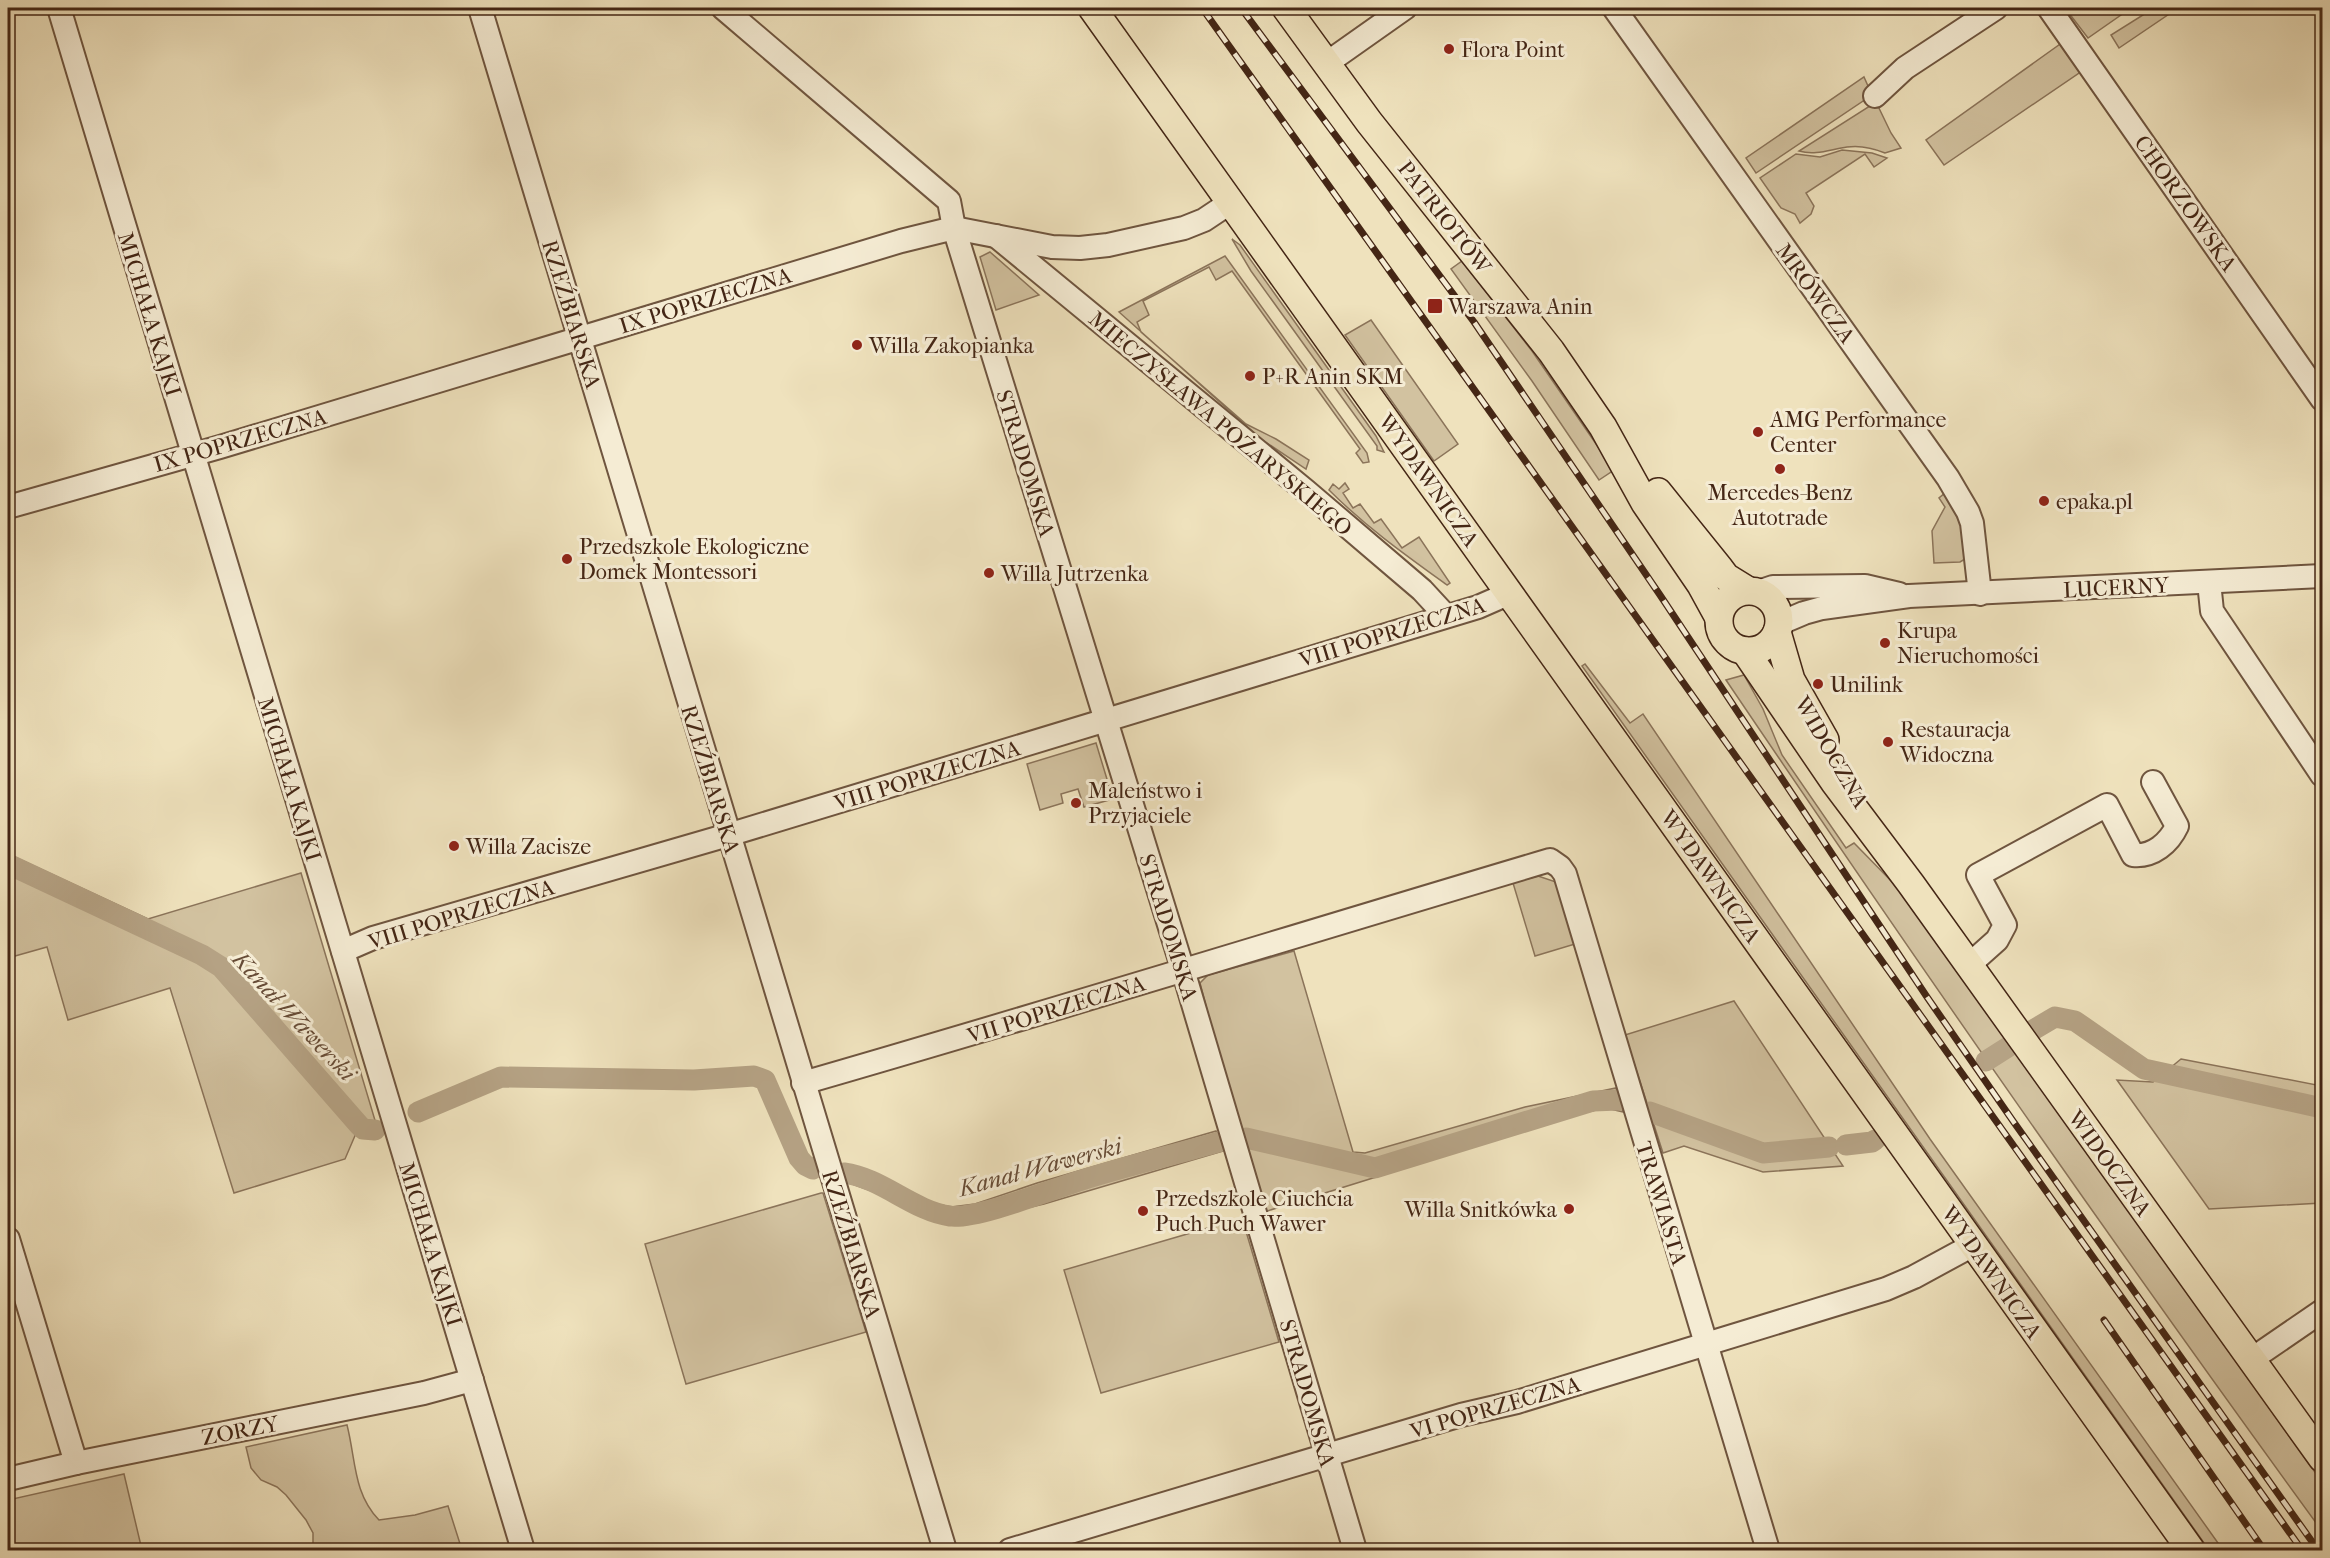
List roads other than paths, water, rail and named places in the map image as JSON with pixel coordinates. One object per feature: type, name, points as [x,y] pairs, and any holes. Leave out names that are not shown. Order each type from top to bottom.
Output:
[{"type":"main road","name":"WYDAWNICZA","points":[[1092,8],[2191,1551]]},
{"type":"main road","name":"PATRIOTÓW","points":[[1286,8],[1370,123],[1551,351],[1603,427],[1646,503],[1701,585],[1718,616]]},
{"type":"main road","name":"PATRIOTÓW","points":[[1603,427],[1642,470],[1726,577],[1752,591]]},
{"type":"main road","points":[[1752,591],[1768,598],[1776,608],[1778,628],[1764,647],[1745,651],[1734,647],[1725,639],[1719,628],[1718,616],[1723,603],[1734,594],[1752,591]]},
{"type":"main road","name":"WIDOCZNA","points":[[1778,628],[1791,680],[1900,868]]},
{"type":"main road","name":"WIDOCZNA","points":[[1745,651],[1835,783],[1900,868],[2322,1458]]},
{"type":"street","name":"MICHAŁA KAJKI","points":[[59,8],[523,1551]]},
{"type":"street","name":"RZEŹBIARSKA","points":[[480,8],[945,1551]]},
{"type":"street","name":"STRADOMSKA","points":[[723,8],[949,201],[954,228],[1183,970],[1355,1551]]},
{"type":"street","points":[[1327,63],[1405,8]]},
{"type":"street","name":"MRÓWCZA","points":[[1614,8],[1948,478],[1972,523],[1980,594]]},
{"type":"street","points":[[1875,96],[1905,68],[1996,8]]},
{"type":"street","name":"CHORZOWSKA","points":[[2049,8],[2322,399]]},
{"type":"street","name":"IX POPRZECZNA","points":[[8,507],[192,455],[901,241],[954,228],[1052,247],[1080,248],[1108,245],[1184,228],[1204,220],[1231,202]]},
{"type":"street","name":"MIECZYSŁAWA POŻARYSKIEGO","points":[[993,234],[1315,499],[1422,590],[1446,616]]},
{"type":"street","name":"LUCERNY","points":[[1752,591],[1773,587],[1831,596],[1909,596],[2322,576]]},
{"type":"street","points":[[2209,582],[2212,611],[2322,775]]},
{"type":"street","name":"VIII POPRZECZNA","points":[[343,951],[373,938],[728,835],[1478,607],[1509,593]]},
{"type":"street","name":"LUCERNY","points":[[1778,628],[1831,596]]},
{"type":"street","points":[[1969,965],[1997,940],[2005,925],[1978,875],[2107,805],[2133,855],[2142,856],[2164,846],[2177,826],[2153,782]]},
{"type":"street","name":"VII POPRZECZNA","points":[[803,1083],[1059,1009],[1550,860]]},
{"type":"street","name":"TRAWIASTA","points":[[1550,860],[1560,867],[1564,874],[1768,1551]]},
{"type":"street","points":[[8,1239],[75,1463]]},
{"type":"street","name":"VI POPRZECZNA","points":[[1010,1551],[1461,1415],[1517,1402],[1886,1289],[1914,1277],[1973,1245]]},
{"type":"street","points":[[2252,1359],[2322,1311]]},
{"type":"street","name":"ZORZY","points":[[8,1479],[75,1463],[424,1393],[472,1380]]},
{"type":"waterway","name":"Kanał Wawerski","points":[[8,864],[202,955],[221,967],[359,1125],[363,1129],[375,1130]]},
{"type":"waterway","name":"Kanał Wawerski","points":[[2033,1030],[2055,1017],[2075,1021],[2144,1069],[2322,1108]]},
{"type":"waterway","name":"Kanał Wawerski","points":[[1986,1061],[2008,1047]]},
{"type":"waterway","name":"Kanał Wawerski","points":[[418,1112],[501,1077],[694,1080],[754,1076],[765,1080],[799,1158],[813,1169]]},
{"type":"waterway","name":"Kanał Wawerski","points":[[1246,1138],[1375,1168],[1593,1101],[1619,1100]]},
{"type":"waterway","name":"Kanał Wawerski","points":[[1650,1112],[1763,1153],[1829,1147]]},
{"type":"waterway","name":"Kanał Wawerski","points":[[1846,1145],[1875,1140]]},
{"type":"waterway","name":"Kanał Wawerski","points":[[844,1173],[871,1181],[936,1213],[962,1216],[995,1209],[1099,1175],[1219,1142]]},
{"type":"railway","points":[[1202,8],[2302,1550]]},
{"type":"railway","points":[[1241,8],[1474,322],[1660,595],[1927,997],[2318,1550]]},
{"type":"railway","points":[[2104,1320],[2264,1550]]},
{"type":"place","name":"Flora Point","points":[[1449,49]]},
{"type":"place","name":"Warszawa Anin","points":[[1435,306]]},
{"type":"place","name":"Willa Zakopianka","points":[[857,345]]},
{"type":"place","name":"P+R Anin SKM","points":[[1250,376]]},
{"type":"place","name":"AMG Performance Center","points":[[1758,432]]},
{"type":"place","name":"Mercedes-Benz Autotrade","points":[[1780,469]]},
{"type":"place","name":"epaka.pl","points":[[2044,501]]},
{"type":"place","name":"Przedszkole Ekologiczne Domek Montessori","points":[[567,559]]},
{"type":"place","name":"Willa Jutrzenka","points":[[989,573]]},
{"type":"place","name":"Krupa Nieruchomości","points":[[1885,643]]},
{"type":"place","name":"Unilink","points":[[1818,684]]},
{"type":"place","name":"Restauracja Widoczna","points":[[1888,742]]},
{"type":"place","name":"Maleństwo i Przyjaciele","points":[[1076,803]]},
{"type":"place","name":"Willa Zacisze","points":[[454,846]]},
{"type":"place","name":"Willa Snitkówka","points":[[1569,1209]]},
{"type":"place","name":"Przedszkole Ciuchcia Puch Puch Wawer","points":[[1143,1211]]}]
